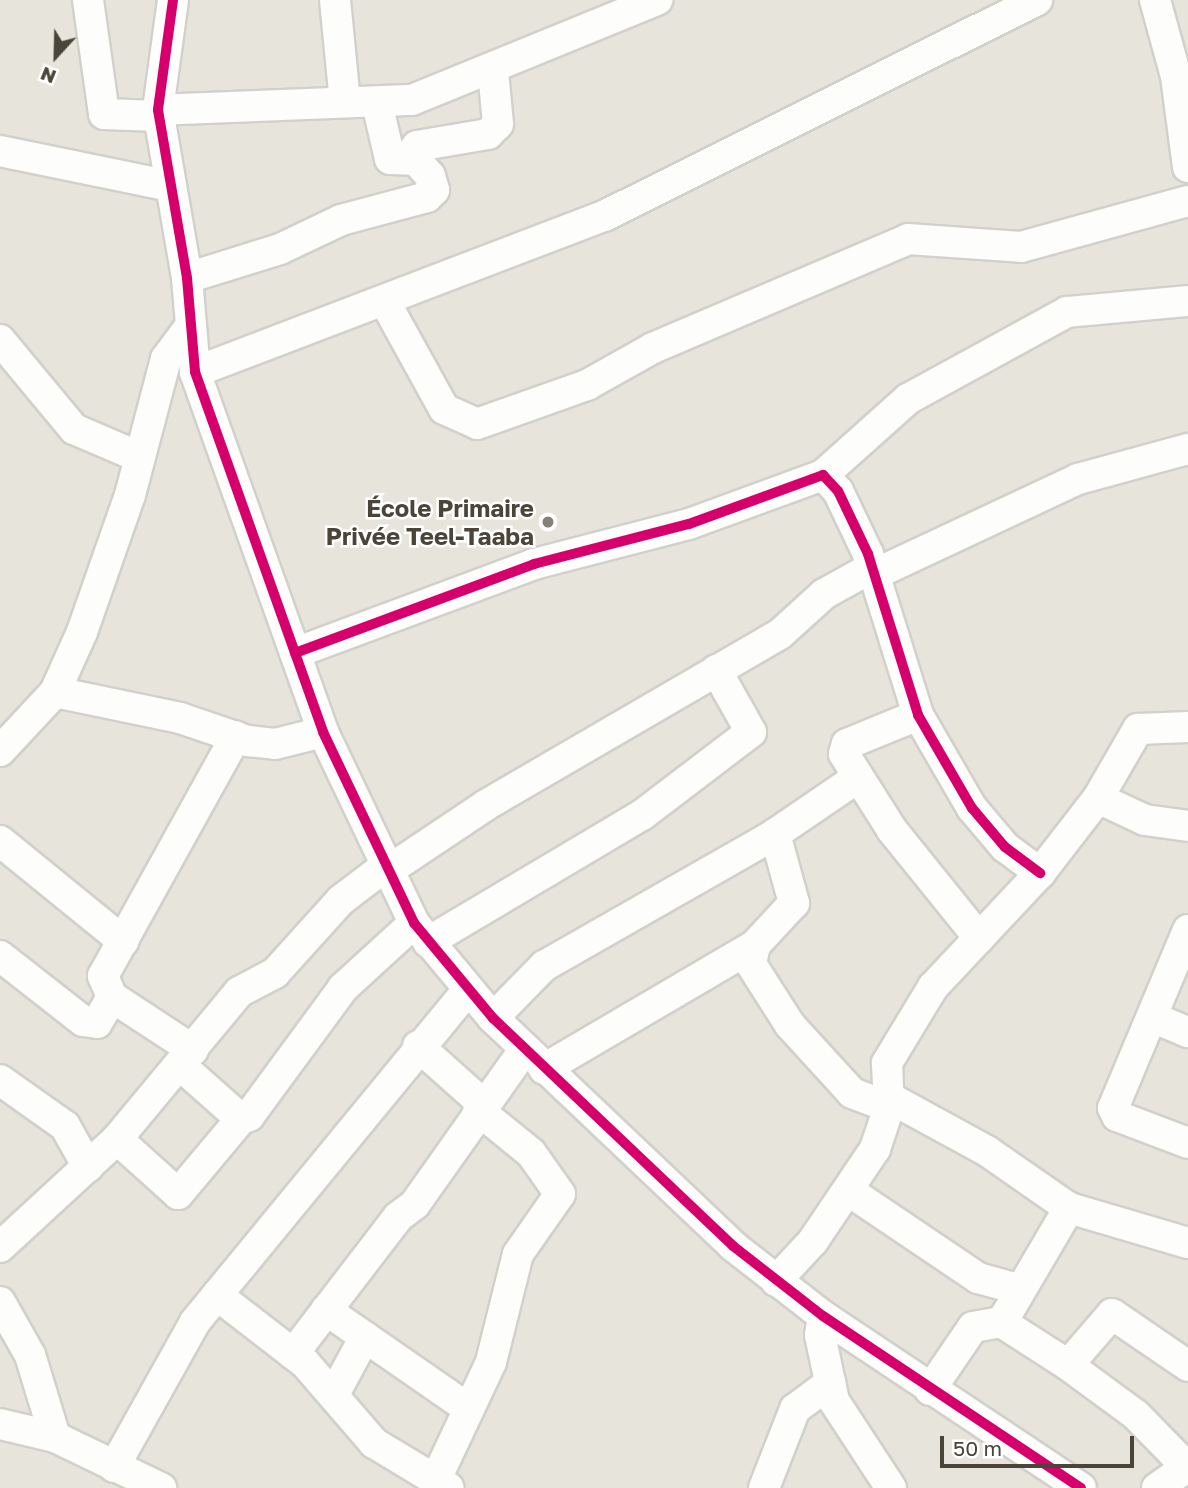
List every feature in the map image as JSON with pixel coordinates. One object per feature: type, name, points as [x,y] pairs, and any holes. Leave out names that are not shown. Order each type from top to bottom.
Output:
[{"type":"street","points":[[88,0],[104,114],[412,100],[493,71],[657,0]]},
{"type":"street","points":[[173,0],[158,113],[187,278],[195,372],[323,732],[421,933],[467,991],[534,1059],[776,1281],[930,1390],[1081,1488]]},
{"type":"street","points":[[335,0],[345,102]]},
{"type":"street","points":[[195,372],[386,302],[604,216],[1037,0]]},
{"type":"street","points":[[1156,0],[1176,76],[1188,167]]},
{"type":"street","points":[[413,160],[416,146],[488,134],[498,124],[493,71]]},
{"type":"street","points":[[187,278],[280,249],[341,220],[427,197],[434,190],[430,176],[413,160],[390,159],[377,103]]},
{"type":"street","points":[[0,151],[170,186]]},
{"type":"street","points":[[386,302],[444,409],[477,424],[587,385],[653,348],[908,239],[1021,247],[1188,201]]},
{"type":"street","points":[[295,653],[534,564],[689,524],[823,475],[899,405],[1067,312],[1188,301]]},
{"type":"street","points":[[0,751],[55,692],[82,632],[139,457],[166,359],[191,325]]},
{"type":"street","points":[[0,340],[74,429],[139,457]]},
{"type":"street","points":[[0,1247],[117,1139],[239,992],[275,973],[341,900],[388,867],[803,619],[824,594],[1078,480],[1188,449]]},
{"type":"street","points":[[823,475],[849,511],[872,571],[918,715],[972,808],[1006,847],[1041,873]]},
{"type":"street","points":[[117,1139],[178,1194],[241,1119],[253,1113],[344,988],[421,933],[642,815],[751,732],[716,670]]},
{"type":"street","points":[[55,692],[180,718],[236,736],[275,744],[323,732]]},
{"type":"street","points":[[918,715],[847,744],[844,754],[857,778],[979,938]]},
{"type":"street","points":[[776,1281],[849,1192],[889,1102],[887,1063],[933,987],[1041,873],[1098,798],[1138,729],[1188,727]]},
{"type":"street","points":[[236,736],[103,976],[112,997],[186,1058],[241,1119]]},
{"type":"street","points":[[493,1018],[544,967],[775,834],[857,778]]},
{"type":"street","points":[[1098,798],[1145,820],[1188,826]]},
{"type":"street","points":[[293,1354],[326,1310],[415,1204],[481,1107],[534,1059],[755,945],[794,903],[775,834]]},
{"type":"street","points":[[0,841],[123,941]]},
{"type":"street","points":[[1188,930],[1113,1108],[1116,1116],[1188,1143]]},
{"type":"street","points":[[755,945],[751,964],[790,1025],[852,1093],[889,1102],[987,1152],[1069,1208],[1188,1243]]},
{"type":"street","points":[[0,956],[83,1021],[97,1023],[112,997]]},
{"type":"street","points":[[106,1472],[217,1295],[418,1046],[467,991]]},
{"type":"street","points":[[1153,1017],[1188,1032]]},
{"type":"street","points":[[217,1295],[293,1354],[334,1394],[374,1443],[433,1481],[466,1408],[491,1362],[518,1254],[560,1194],[531,1153],[418,1046]]},
{"type":"street","points":[[0,1080],[65,1126],[88,1167]]},
{"type":"street","points":[[849,1192],[978,1278],[1018,1289]]},
{"type":"street","points":[[1000,1322],[1069,1208]]},
{"type":"street","points":[[0,1302],[30,1355],[55,1437]]},
{"type":"street","points":[[326,1310],[466,1408]]},
{"type":"street","points":[[1068,1365],[1112,1314],[1188,1366]]},
{"type":"street","points":[[823,1316],[830,1383],[848,1425],[891,1488]]},
{"type":"street","points":[[930,1390],[973,1327],[1000,1322],[1068,1365],[1136,1415],[1188,1467],[1157,1488]]},
{"type":"street","points":[[334,1394],[365,1337]]},
{"type":"street","points":[[764,1488],[795,1409],[830,1383]]},
{"type":"street","points":[[0,1424],[55,1437],[106,1472],[161,1488]]},
{"type":"shaded area","points":[[0,0],[1188,0],[1188,1488],[0,1488]]},
{"type":"cycle path","points":[[173,0],[158,110],[187,278],[195,372],[323,732],[414,923],[493,1018],[733,1246],[823,1316],[1081,1488]]},
{"type":"cycle path","points":[[295,653],[534,564],[689,524],[823,475],[838,491],[868,554],[918,715],[972,808],[1005,847],[1040,873]]},
{"type":"place","name":"École Primaire Privée Teel-Taaba","points":[[548,522]]}]
